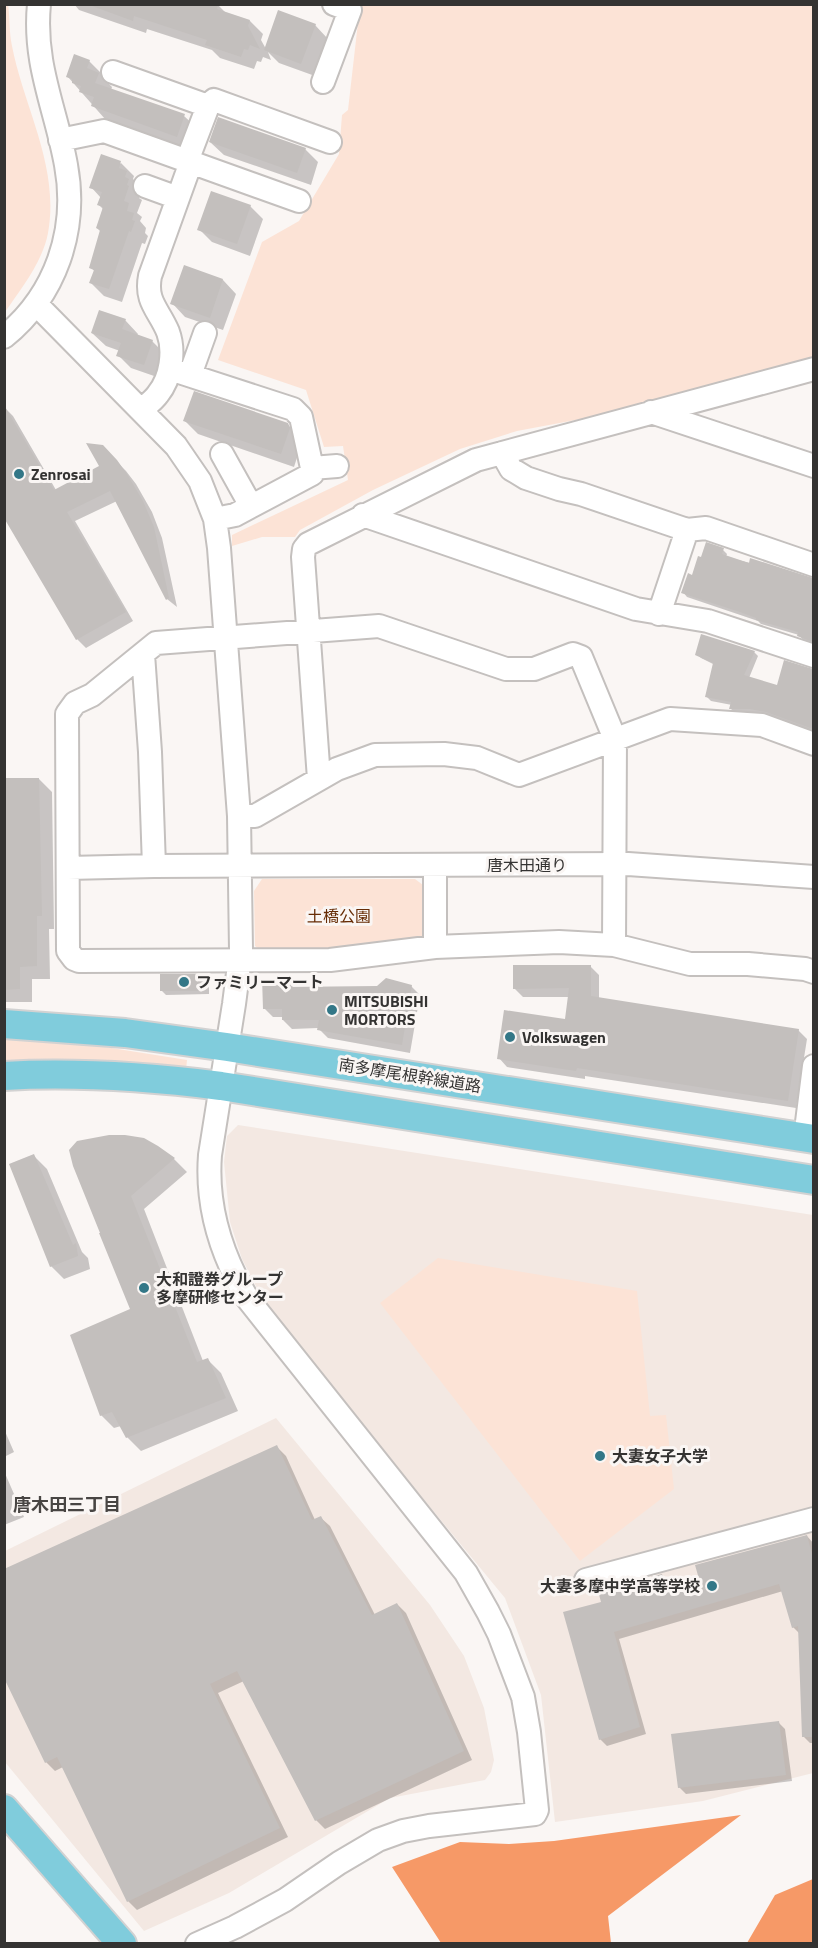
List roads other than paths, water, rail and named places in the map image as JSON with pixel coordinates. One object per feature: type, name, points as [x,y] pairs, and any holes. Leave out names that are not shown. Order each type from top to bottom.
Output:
[{"type":"main road","name":"南多摩尾根幹線道路","points":[[4,1024],[125,1033],[227,1047],[809,1138]]},
{"type":"main road","points":[[4,1074],[139,1078],[221,1086],[813,1180]]},
{"type":"main road","points":[[4,1809],[123,1944]]},
{"type":"street","points":[[4,337],[36,304],[52,279],[66,235],[70,195],[66,165],[40,59],[37,30],[39,4]]},
{"type":"street","points":[[323,82],[347,6]]},
{"type":"street","points":[[113,72],[208,106]]},
{"type":"street","points":[[215,519],[235,515],[312,474],[301,417],[293,409],[180,372],[171,351],[170,338],[154,308],[149,286],[150,276],[208,106],[214,100],[330,142]]},
{"type":"street","points":[[60,140],[104,131],[299,201]]},
{"type":"street","points":[[145,186],[178,198]]},
{"type":"street","points":[[36,304],[176,446],[195,472],[215,519],[226,638],[241,866],[241,960],[210,1155],[209,1173],[215,1222],[232,1273],[247,1298],[466,1574],[500,1634],[523,1697],[537,1810],[532,1816],[429,1826],[403,1831],[378,1840],[339,1863],[285,1900],[197,1944]]},
{"type":"street","points":[[141,410],[180,372],[205,333]]},
{"type":"street","points":[[319,779],[303,557],[304,549],[308,544],[476,460],[813,369]]},
{"type":"street","points":[[651,412],[813,466]]},
{"type":"street","points":[[502,453],[511,469],[526,478],[687,530],[706,528],[813,565]]},
{"type":"street","points":[[222,454],[251,506]]},
{"type":"street","points":[[312,468],[337,466]]},
{"type":"street","points":[[363,515],[636,609],[708,621],[813,656]]},
{"type":"street","points":[[659,614],[687,530]]},
{"type":"street","points":[[614,945],[615,739],[581,657],[573,654],[534,669],[506,669],[379,626],[156,643],[92,695],[75,703],[67,714],[68,951],[74,959],[79,961],[330,960],[435,947],[559,942],[614,945],[690,964],[748,964],[805,969],[813,972]]},
{"type":"street","points":[[142,654],[150,752],[154,866]]},
{"type":"street","points":[[239,816],[255,816],[337,769],[375,755],[444,754],[477,758],[519,775],[670,719],[762,725],[813,744]]},
{"type":"street","name":"唐木田通り","points":[[68,868],[614,865],[813,877]]},
{"type":"street","points":[[435,866],[435,947]]},
{"type":"street","points":[[809,1138],[813,1065]]},
{"type":"street","points":[[586,1580],[813,1519]]},
{"type":"place","name":"Zenrosai","points":[[19,474]]},
{"type":"place","name":"ファミリーマート","points":[[184,982]]},
{"type":"place","name":"MITSUBISHI MORTORS","points":[[332,1010]]},
{"type":"place","name":"Volkswagen","points":[[510,1037]]},
{"type":"place","name":"大和證券グループ 多摩研修センター","points":[[144,1288]]},
{"type":"place","name":"大妻女子大学","points":[[600,1456]]},
{"type":"place","name":"大妻多摩中学高等学校","points":[[712,1586]]},
{"type":"district","name":"唐木田三丁目","points":[[67,1505]]},
{"type":"park label","name":"土橋公園","points":[[339,916]]}]
